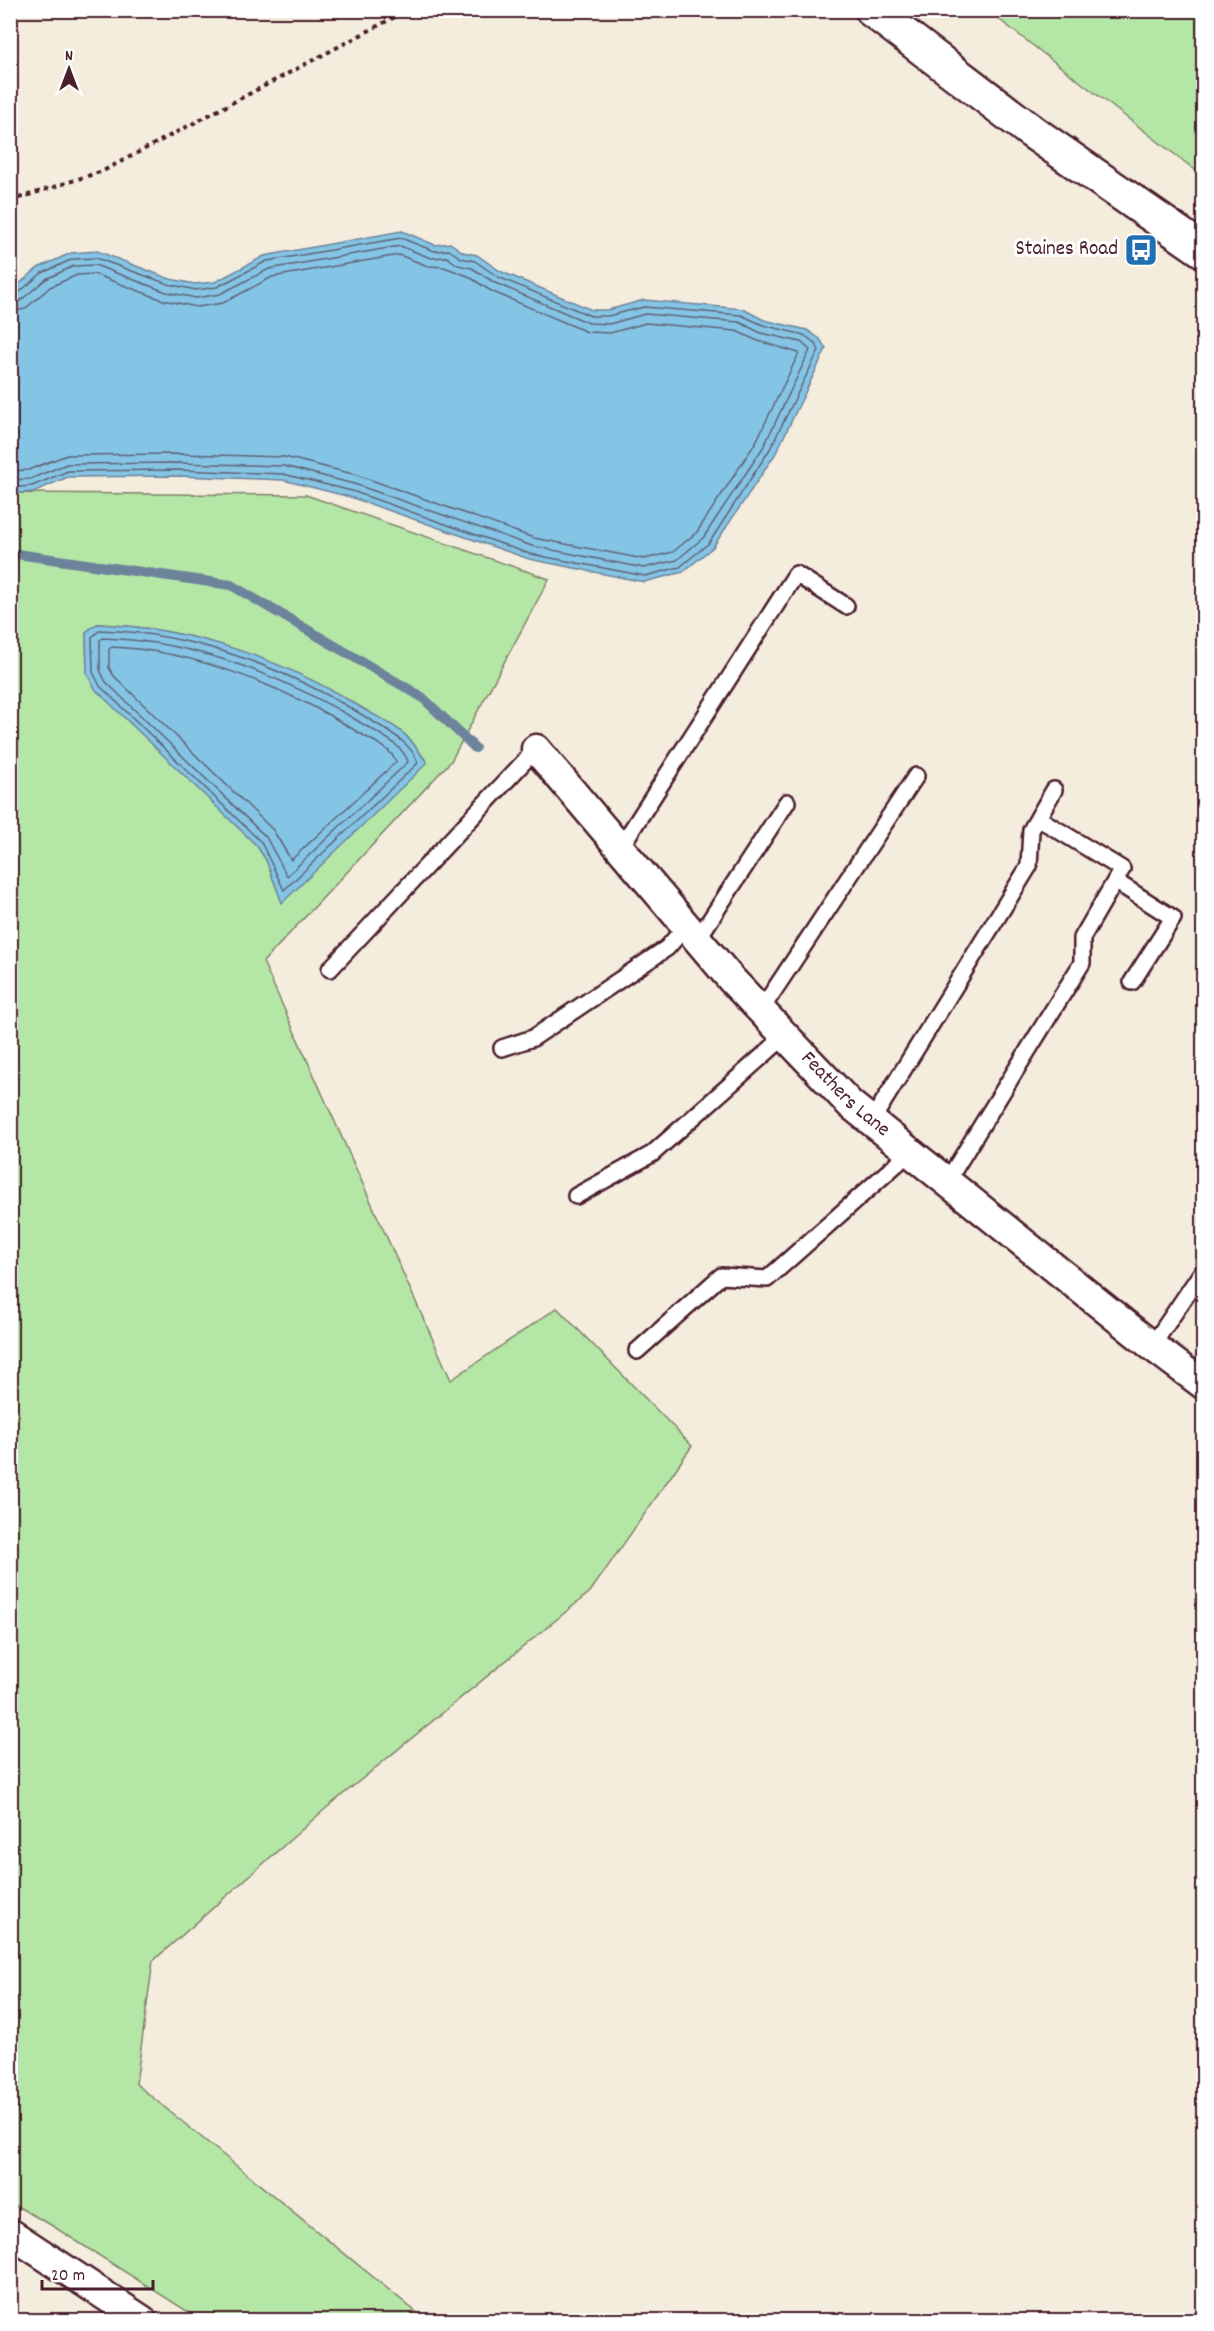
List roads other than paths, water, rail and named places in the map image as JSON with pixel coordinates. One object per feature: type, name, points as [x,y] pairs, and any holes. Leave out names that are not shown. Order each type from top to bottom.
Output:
[{"type":"main road","points":[[872,10],[1031,131],[1203,252]]},
{"type":"street","name":"Feathers Lane","points":[[536,750],[692,933],[850,1104],[946,1183],[1203,1385]]},
{"type":"street","points":[[10,2233],[142,2320]]},
{"type":"lane","points":[[620,848],[796,574],[846,606]]},
{"type":"lane","points":[[330,969],[536,750]]},
{"type":"lane","points":[[761,1010],[916,776]]},
{"type":"lane","points":[[872,1122],[1029,866],[1031,830],[1054,790]]},
{"type":"lane","points":[[501,1048],[532,1038],[692,933],[787,802]]},
{"type":"lane","points":[[946,1183],[1082,963],[1082,938],[1122,869],[1038,818]]},
{"type":"lane","points":[[1115,881],[1173,918],[1132,982]]},
{"type":"lane","points":[[576,1196],[652,1154],[785,1036]]},
{"type":"lane","points":[[637,1351],[721,1276],[767,1279],[909,1153]]},
{"type":"lane","points":[[1152,1346],[1203,1269]]},
{"type":"water","points":[[402,231],[435,245],[450,243],[463,252],[477,255],[500,271],[592,310],[608,310],[644,300],[743,309],[764,320],[807,330],[820,339],[826,349],[776,453],[713,547],[683,572],[644,582],[529,559],[350,497],[283,480],[180,476],[68,477],[33,492],[11,494],[11,291],[38,268],[71,253],[97,251],[170,279],[195,284],[215,282],[264,256]]},
{"type":"water","points":[[97,624],[167,632],[202,639],[270,662],[335,692],[400,730],[427,763],[282,903],[266,860],[257,846],[96,690],[87,674],[86,632]]},
{"type":"waterway","points":[[10,553],[231,585],[422,697],[475,748]]},
{"type":"place","name":"Staines Road","points":[[1141,250]]}]
